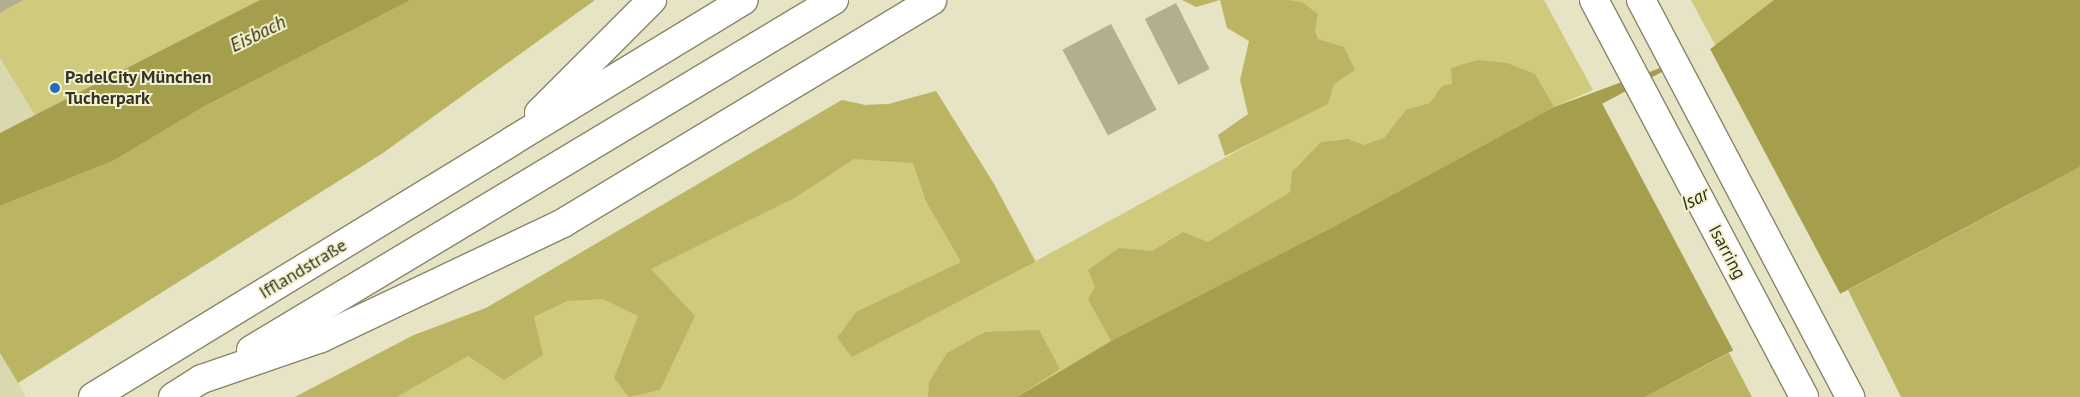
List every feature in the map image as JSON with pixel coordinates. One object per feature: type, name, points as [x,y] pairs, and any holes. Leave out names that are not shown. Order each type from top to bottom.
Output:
[{"type":"main road","points":[[512,141],[652,0]]},
{"type":"main road","points":[[512,141],[744,0]]},
{"type":"main road","points":[[173,397],[834,0]]},
{"type":"main road","points":[[202,379],[321,338],[563,222],[932,0]]},
{"type":"main road","name":"Isarring","points":[[1594,0],[1804,397]]},
{"type":"main road","points":[[1641,0],[1850,397]]},
{"type":"main road","name":"Ifflandstraße","points":[[93,397],[512,141]]},
{"type":"shaded area","name":"PadelCity München Tucherpark","points":[[0,0],[260,0],[36,117],[0,58]]},
{"type":"shaded area","points":[[411,0],[595,0],[383,153],[18,383],[0,353],[0,206],[113,161],[205,106]]},
{"type":"shaded area","points":[[1182,0],[1220,0],[1196,7]]},
{"type":"shaded area","points":[[1220,0],[1287,0],[1302,2],[1318,14],[1315,31],[1318,39],[1344,47],[1355,70],[1334,84],[1328,104],[1225,156],[1218,135],[1248,114],[1240,80],[1249,41],[1227,28]]},
{"type":"shaded area","points":[[1231,0],[1544,0],[1593,90],[1554,107],[1333,227],[1111,341],[1017,397],[295,397],[414,335],[486,308],[842,100],[865,105],[889,104],[936,91],[994,184],[1036,261],[1296,119]]},
{"type":"shaded area","points":[[1691,0],[1815,0],[1719,52]]},
{"type":"shaded area","points":[[0,58],[36,117],[0,133]]},
{"type":"shaded area","points":[[1478,60],[1507,63],[1535,74],[1554,107],[1333,227],[1111,341],[1088,299],[1095,287],[1088,270],[1119,248],[1152,251],[1183,232],[1208,242],[1290,192],[1292,172],[1321,142],[1348,139],[1364,145],[1384,138],[1406,110],[1430,103],[1442,86],[1452,84],[1451,68]]},
{"type":"shaded area","points":[[936,91],[994,184],[1035,262],[852,357],[837,338],[856,312],[961,262],[926,201],[913,163],[854,159],[796,197],[651,269],[695,316],[660,390],[629,397],[614,378],[638,316],[603,299],[567,301],[534,317],[543,355],[504,380],[468,356],[397,397],[295,397],[414,335],[486,308],[842,100],[865,105],[889,104]]},
{"type":"shaded area","points":[[2080,167],[2080,397],[1901,397],[1848,290]]},
{"type":"shaded area","points":[[1039,330],[1060,369],[1017,397],[928,397],[929,382],[947,353],[985,332]]},
{"type":"shaded area","points":[[0,353],[18,383],[26,397],[0,397]]},
{"type":"shaded area","points":[[1729,353],[1752,397],[1645,397]]},
{"type":"water","name":"Eisbach","points":[[260,0],[411,0],[205,106],[113,161],[0,206],[0,133]]},
{"type":"water","name":"Isar","points":[[1774,0],[2080,0],[2080,167],[1645,397],[1017,397],[1111,341],[1333,227],[1554,107],[1709,50]]},
{"type":"pier","points":[[1709,47],[1842,297],[1735,354],[1602,104]]},
{"type":"building","points":[[0,0],[23,0],[0,13]]},
{"type":"building","points":[[1176,3],[1210,69],[1178,85],[1145,19]]},
{"type":"building","points":[[1111,24],[1157,110],[1108,135],[1062,50]]},
{"type":"place","name":"PadelCity München Tucherpark","points":[[55,88]]}]
